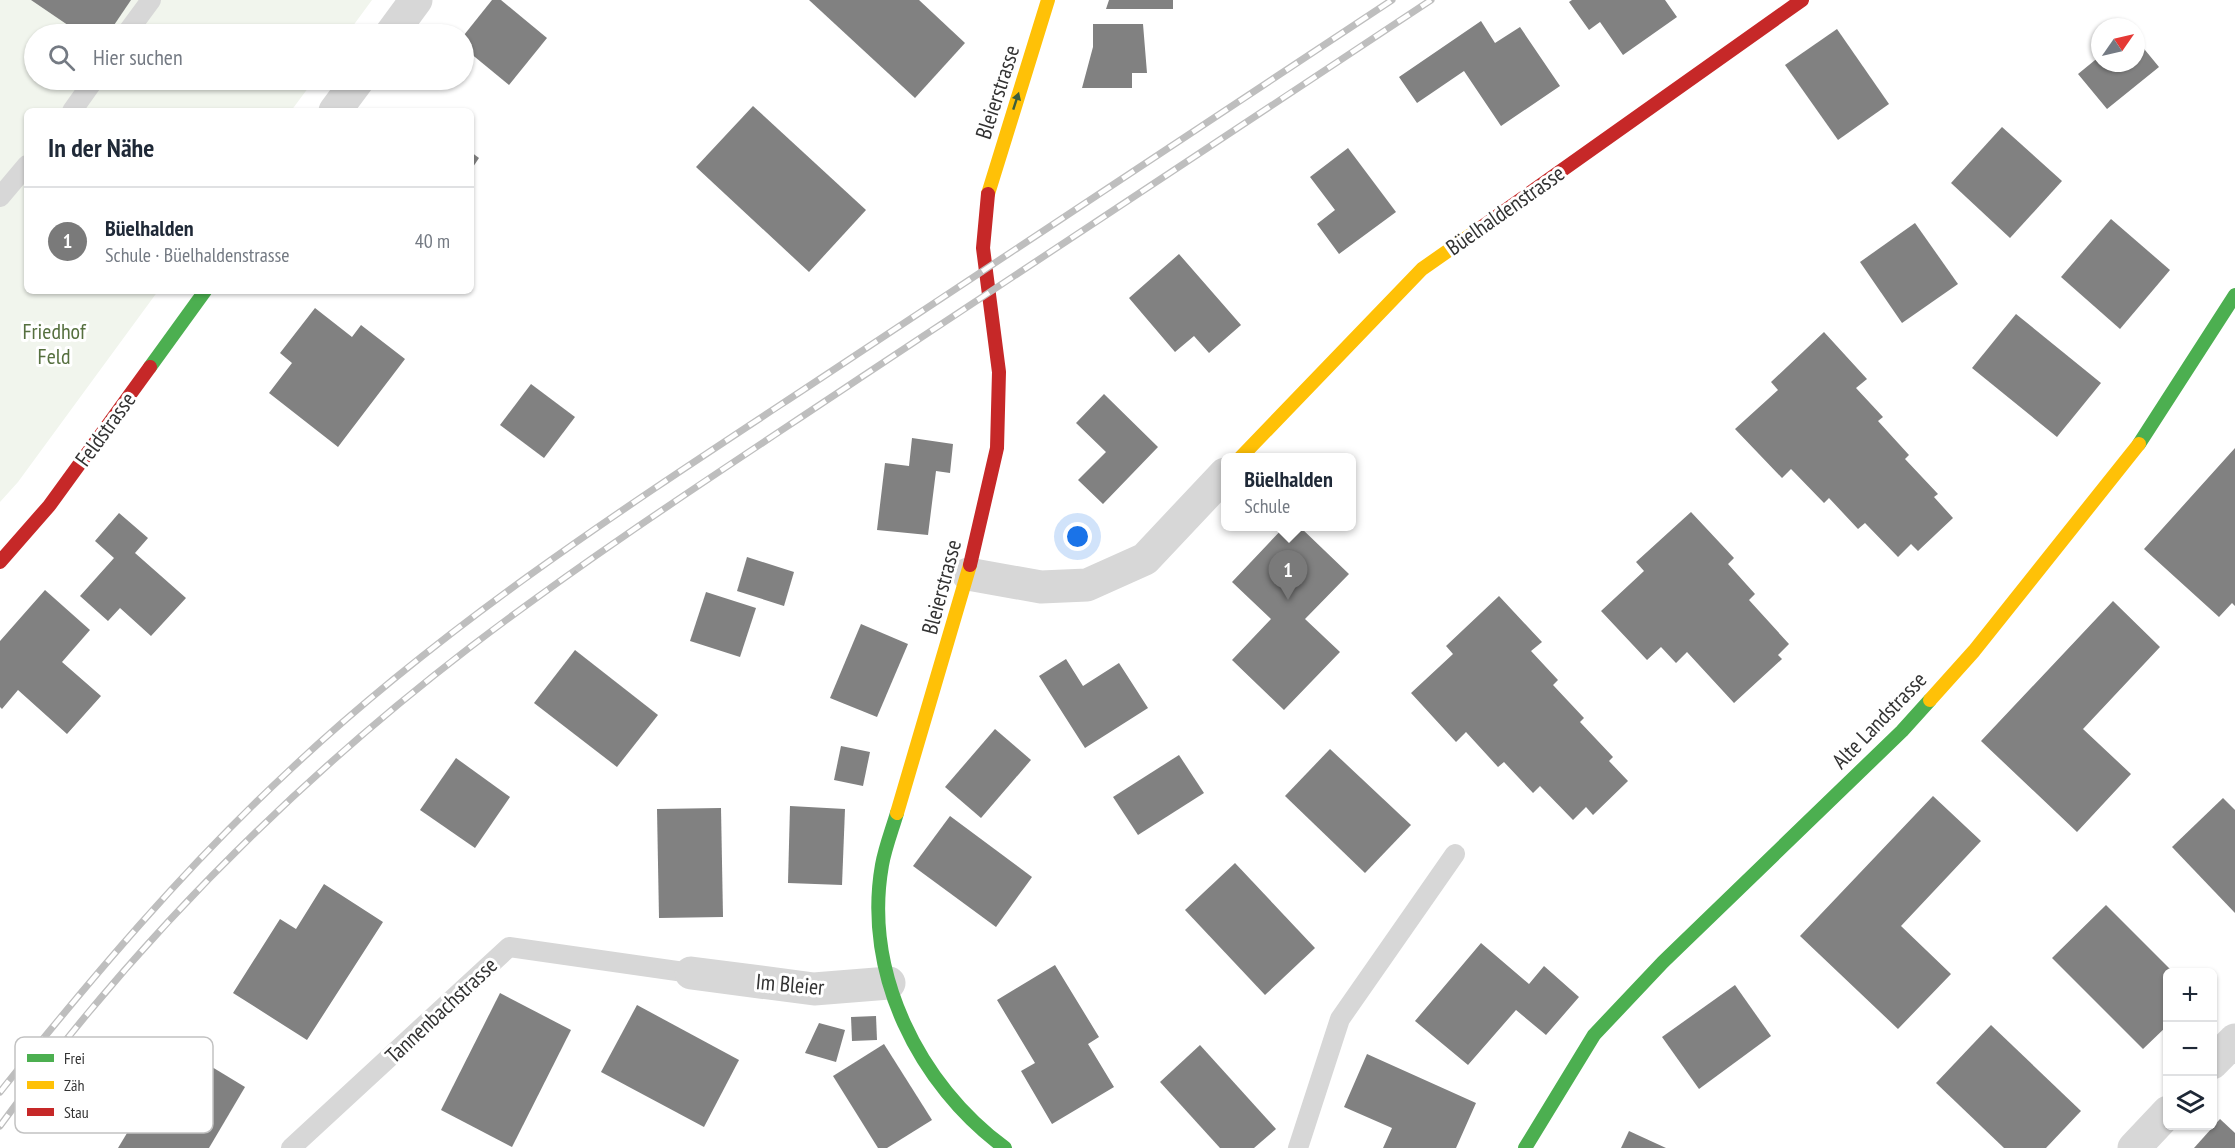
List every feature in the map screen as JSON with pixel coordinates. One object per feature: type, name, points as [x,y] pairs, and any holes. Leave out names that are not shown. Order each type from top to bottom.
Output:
[{"type":"street","points":[[398,24],[416,0]]},
{"type":"street","name":"Bleierstrasse","points":[[993,1145],[941,1085],[908,1029],[889,983],[879,905],[882,866],[968,574],[997,448],[999,372],[983,248],[988,193],[1048,0]]},
{"type":"street","name":"Büelhaldenstrasse","points":[[1245,453],[1422,269],[1802,0]]},
{"type":"street","points":[[337,108],[351,90]]},
{"type":"street","name":"Feldstrasse","points":[[0,562],[49,506],[203,294]]},
{"type":"street","name":"Alte Landstrasse","points":[[1525,1148],[1594,1035],[1663,962],[1902,731],[1974,651],[2134,451],[2235,295]]},
{"type":"street","points":[[968,574],[1041,587],[1087,585],[1145,559],[1221,478]]},
{"type":"street","name":"Im Bleier","points":[[691,973],[814,989],[889,983]]},
{"type":"street","points":[[2217,1058],[2235,1040]]},
{"type":"street","points":[[2134,1148],[2163,1117]]},
{"type":"lane","points":[[133,24],[151,0]]},
{"type":"lane","points":[[74,108],[87,90]]},
{"type":"lane","points":[[0,197],[24,169]]},
{"type":"lane","points":[[1298,1148],[1340,1019],[1455,854]]},
{"type":"lane","name":"Tannenbachstrasse","points":[[291,1148],[509,947],[691,973]]},
{"type":"green space","name":"Friedhof Feld","points":[[0,0],[372,0],[354,24],[24,24],[24,90],[307,90],[293,108],[24,108],[24,294],[156,294],[18,482],[0,502]]},
{"type":"building","points":[[31,0],[131,0],[115,24],[66,24]]},
{"type":"building","points":[[492,0],[501,0],[547,38],[509,85],[474,56],[473,24]]},
{"type":"building","points":[[809,0],[919,0],[965,43],[915,98]]},
{"type":"building","points":[[1109,0],[1173,0],[1173,9],[1106,9]]},
{"type":"building","points":[[1572,0],[1665,0],[1677,17],[1623,55],[1600,22],[1589,30],[1569,2]]},
{"type":"building","points":[[1481,21],[1495,43],[1520,27],[1560,86],[1501,126],[1464,71],[1417,103],[1399,77]]},
{"type":"building","points":[[1093,24],[1143,24],[1147,73],[1132,73],[1132,88],[1082,88],[1093,47]]},
{"type":"building","points":[[1837,29],[1889,104],[1838,140],[1785,65]]},
{"type":"building","points":[[2145,50],[2159,67],[2107,109],[2078,74],[2091,63],[2091,72],[2145,72]]},
{"type":"building","points":[[753,106],[866,210],[809,272],[696,167]]},
{"type":"building","points":[[2002,127],[2062,181],[2010,238],[1951,183]]},
{"type":"building","points":[[1348,148],[1396,212],[1339,254],[1317,224],[1335,210],[1310,177]]},
{"type":"building","points":[[474,154],[479,158],[474,166]]},
{"type":"building","points":[[2111,219],[2170,270],[2120,329],[2061,277]]},
{"type":"building","points":[[1915,223],[1958,284],[1902,323],[1860,262]]},
{"type":"building","points":[[1179,254],[1241,325],[1209,353],[1194,336],[1175,352],[1129,298]]},
{"type":"building","points":[[315,308],[352,337],[361,325],[405,359],[338,447],[269,393],[292,363],[280,353]]},
{"type":"building","points":[[2016,314],[2101,383],[2057,437],[1972,368]]},
{"type":"building","points":[[1824,332],[1867,379],[1856,388],[1883,417],[1878,421],[1909,455],[1905,459],[1938,494],[1934,497],[1953,518],[1918,551],[1911,544],[1898,557],[1865,523],[1858,529],[1829,498],[1824,503],[1791,469],[1782,478],[1735,429],[1778,390],[1771,382]]},
{"type":"building","points":[[531,384],[575,417],[544,458],[500,425]]},
{"type":"building","points":[[1104,394],[1158,447],[1103,504],[1078,480],[1106,452],[1076,423]]},
{"type":"building","points":[[912,438],[953,444],[950,473],[936,471],[928,535],[877,530],[885,463],[909,466]]},
{"type":"building","points":[[2235,448],[2235,606],[2232,603],[2219,617],[2144,549]]},
{"type":"building","points":[[1691,512],[1734,558],[1728,564],[1755,594],[1749,600],[1789,644],[1778,655],[1782,659],[1734,703],[1687,652],[1676,663],[1661,647],[1647,660],[1601,611],[1644,571],[1636,562]]},
{"type":"building","points":[[119,513],[148,538],[135,553],[186,598],[151,636],[120,608],[108,621],[80,596],[114,558],[95,541]]},
{"type":"building","points":[[1280,531],[1304,531],[1349,574],[1305,619],[1340,652],[1284,710],[1232,660],[1271,619],[1232,582]]},
{"type":"building","points":[[747,557],[794,572],[784,606],[737,591]]},
{"type":"building","points":[[45,590],[90,630],[62,662],[101,696],[67,734],[18,690],[2,709],[0,707],[0,641]]},
{"type":"building","points":[[706,592],[756,608],[740,657],[690,641]]},
{"type":"building","points":[[1499,596],[1542,642],[1531,651],[1558,680],[1553,685],[1584,718],[1580,722],[1613,757],[1609,761],[1628,781],[1593,815],[1586,807],[1573,820],[1540,786],[1533,793],[1504,762],[1498,767],[1466,732],[1456,742],[1411,693],[1453,654],[1446,646]]},
{"type":"building","points":[[2113,601],[2160,647],[2083,729],[2131,774],[2077,832],[1981,741]]},
{"type":"building","points":[[861,624],[908,644],[877,717],[830,698]]},
{"type":"building","points":[[575,650],[658,715],[617,767],[534,703]]},
{"type":"building","points":[[1066,659],[1083,686],[1119,663],[1148,708],[1085,748],[1039,676]]},
{"type":"building","points":[[995,729],[1031,760],[981,818],[945,787]]},
{"type":"building","points":[[841,746],[870,752],[863,786],[834,780]]},
{"type":"building","points":[[1330,749],[1411,825],[1365,873],[1285,796]]},
{"type":"building","points":[[1179,755],[1204,793],[1138,835],[1113,797]]},
{"type":"building","points":[[456,758],[510,797],[475,848],[420,810]]},
{"type":"building","points":[[1933,796],[1981,841],[1901,926],[1951,974],[1898,1029],[1800,936]]},
{"type":"building","points":[[2223,798],[2235,810],[2235,913],[2172,847]]},
{"type":"building","points":[[790,806],[845,809],[842,885],[788,883]]},
{"type":"building","points":[[721,808],[723,917],[659,918],[657,809]]},
{"type":"building","points":[[950,816],[1032,877],[996,927],[913,866]]},
{"type":"building","points":[[1235,863],[1315,948],[1265,995],[1185,910]]},
{"type":"building","points":[[324,884],[383,922],[307,1040],[233,993],[280,919],[296,929]]},
{"type":"building","points":[[2106,905],[2169,968],[2163,968],[2163,1030],[2143,1049],[2052,958]]},
{"type":"building","points":[[1481,943],[1529,984],[1544,966],[1579,997],[1546,1035],[1516,1010],[1468,1065],[1415,1021]]},
{"type":"building","points":[[1055,965],[1099,1037],[1088,1044],[1114,1087],[1052,1124],[1021,1071],[1035,1063],[997,1000]]},
{"type":"building","points":[[1735,985],[1771,1036],[1699,1089],[1662,1037]]},
{"type":"building","points":[[500,993],[571,1030],[512,1147],[441,1110]]},
{"type":"building","points":[[637,1005],[739,1060],[704,1127],[601,1072]]},
{"type":"building","points":[[876,1016],[877,1040],[852,1041],[851,1017]]},
{"type":"building","points":[[819,1023],[845,1030],[836,1062],[805,1053]]},
{"type":"building","points":[[1991,1025],[2081,1111],[2046,1148],[2004,1148],[1936,1083]]},
{"type":"building","points":[[884,1044],[932,1120],[887,1148],[878,1148],[833,1076]]},
{"type":"building","points":[[1200,1045],[1276,1129],[1254,1148],[1220,1148],[1160,1082]]},
{"type":"building","points":[[1367,1054],[1476,1103],[1456,1148],[1383,1148],[1392,1128],[1344,1107]]},
{"type":"building","points":[[213,1068],[245,1087],[209,1148],[118,1148],[127,1133],[213,1133]]},
{"type":"building","points":[[2220,1119],[2235,1133],[2235,1148],[2194,1148],[2210,1130],[2217,1130],[2217,1122]]},
{"type":"building","points":[[1629,1131],[1666,1148],[1621,1148]]},
{"type":"railway","points":[[45,1037],[140,924],[253,805],[352,714],[413,663],[540,568],[671,477],[1392,0]]},
{"type":"railway","points":[[69,1037],[159,931],[217,870],[339,755],[469,648],[565,577],[664,509],[1431,0]]},
{"type":"railway","points":[[0,1092],[15,1074]]},
{"type":"railway","points":[[0,1126],[15,1106]]},
{"type":"traffic: fast","points":[[150,367],[203,294]]},
{"type":"traffic: fast","points":[[2139,444],[2235,295]]},
{"type":"traffic: fast","points":[[1525,1148],[1594,1035],[1663,962],[1902,731],[1930,700]]},
{"type":"traffic: fast","points":[[897,813],[882,865],[878,906],[881,946],[890,985],[904,1023],[923,1059],[947,1092],[974,1122],[1005,1148]]},
{"type":"traffic: slow","points":[[988,194],[1048,0]]},
{"type":"traffic: slow","points":[[1245,453],[1422,269],[1482,227]]},
{"type":"traffic: slow","points":[[1930,700],[1974,651],[2139,444]]},
{"type":"traffic: slow","points":[[897,813],[970,565]]},
{"type":"traffic: jam","points":[[1482,227],[1802,0]]},
{"type":"traffic: jam","points":[[970,565],[997,448],[999,372],[983,248],[988,194]]},
{"type":"traffic: jam","points":[[0,562],[49,506],[150,367]]},
{"type":"place","name":"Büelhalden","points":[[1288,600]]}]
